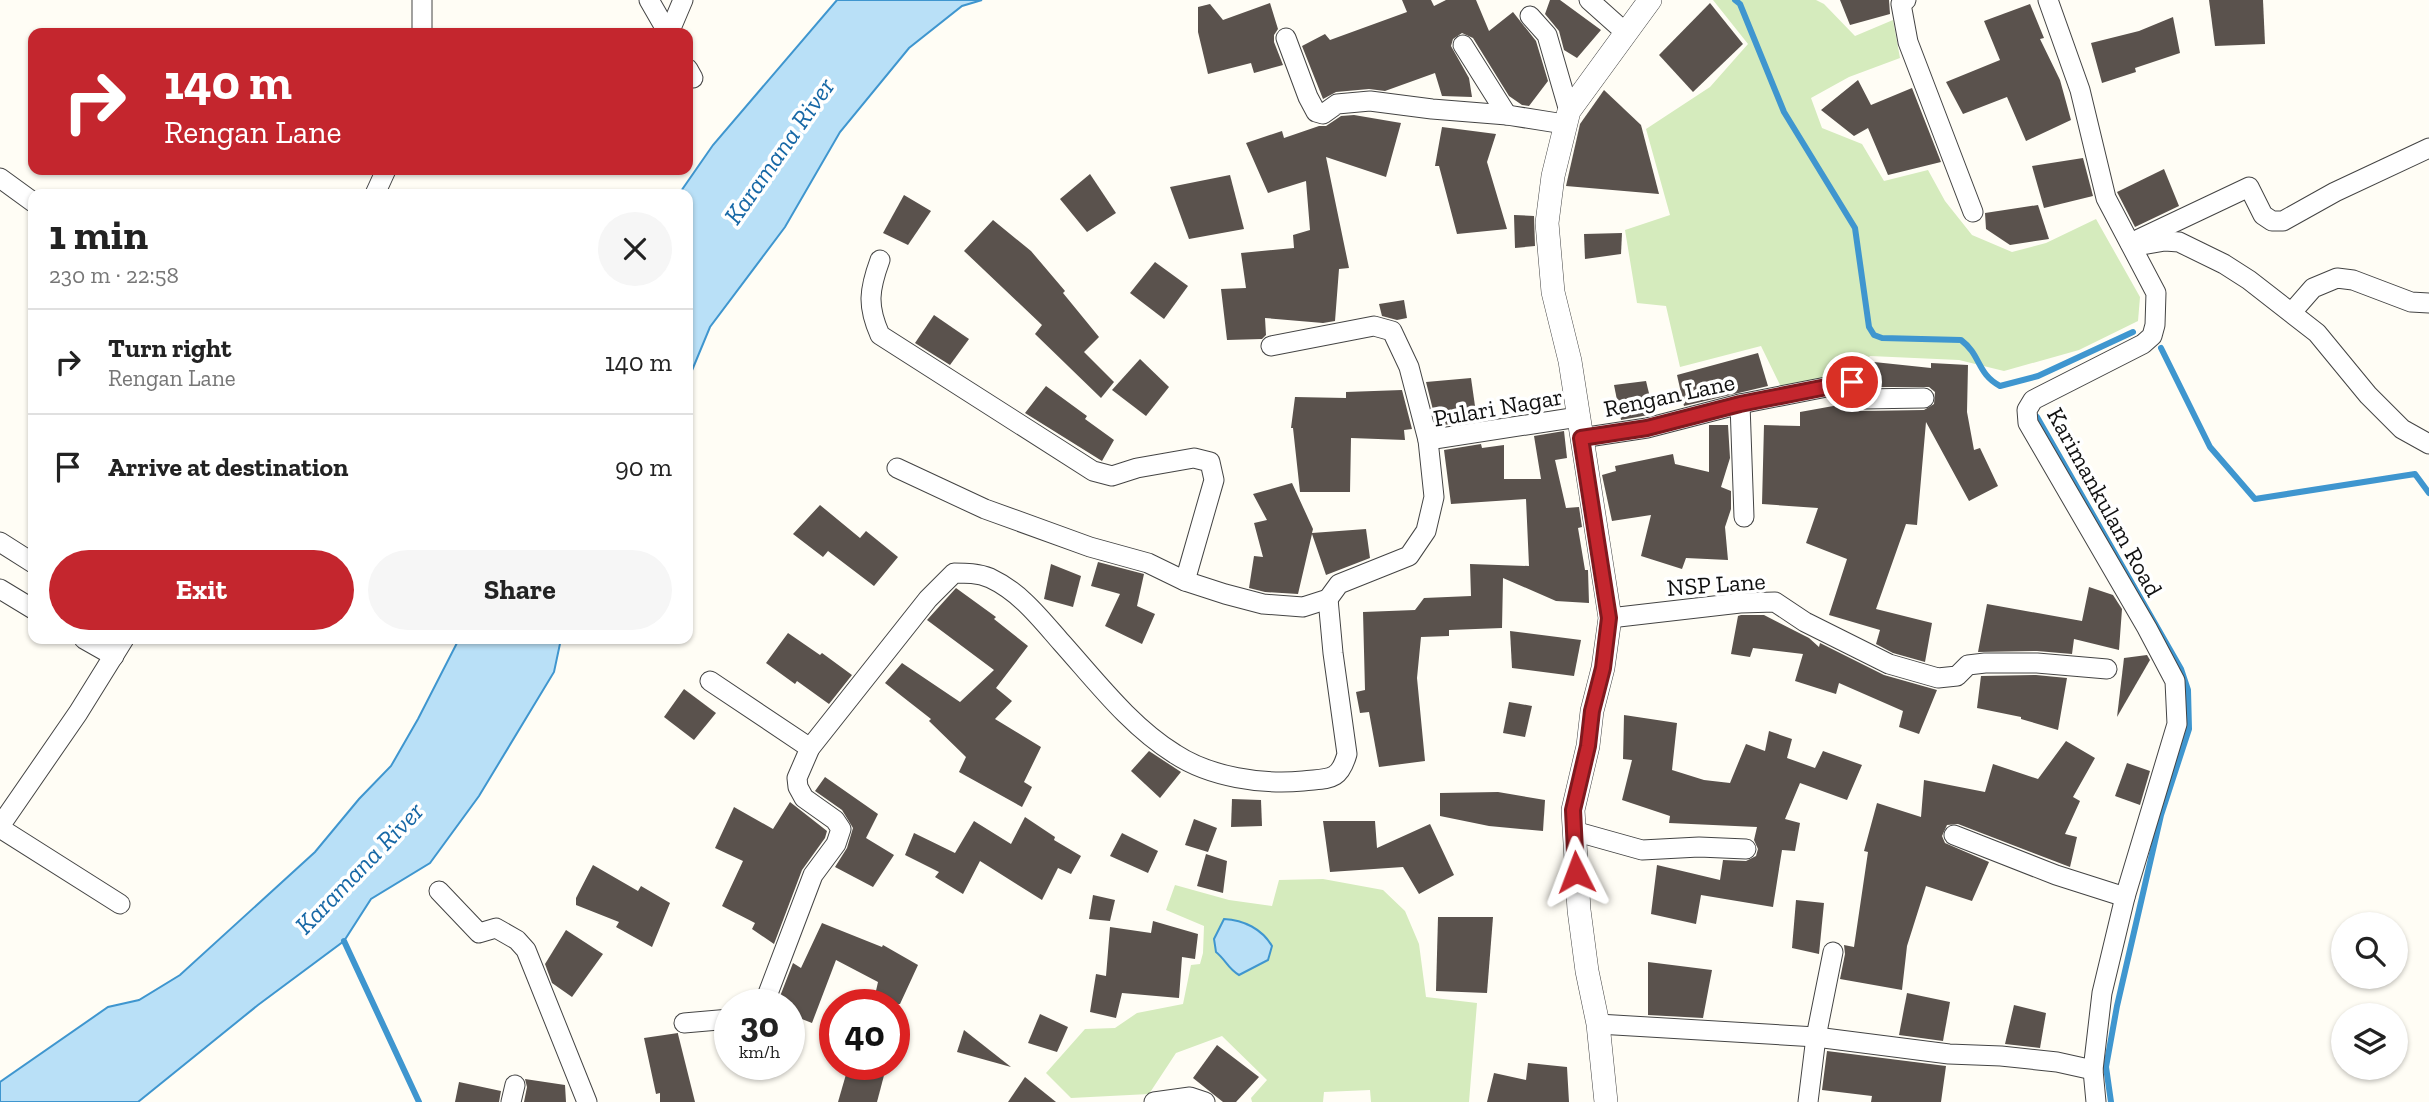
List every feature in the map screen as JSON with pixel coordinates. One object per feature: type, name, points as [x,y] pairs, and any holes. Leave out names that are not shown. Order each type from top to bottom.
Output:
[{"type":"street","points":[[422,0],[422,28]]},
{"type":"street","points":[[649,0],[665,28]]},
{"type":"street","points":[[670,28],[683,0]]},
{"type":"street","points":[[1589,0],[1626,33]]},
{"type":"street","points":[[1606,1102],[1598,1024],[1587,971],[1579,910],[1573,810],[1603,668],[1609,618],[1570,361],[1553,292],[1546,223],[1553,176],[1567,117],[1650,0]]},
{"type":"street","points":[[1906,0],[1901,4],[1909,41],[1973,212]]},
{"type":"street","name":"Karimankulam Road","points":[[2048,0],[2080,90],[2106,198],[2156,293],[2155,325],[2152,336],[2143,344],[2034,400],[2027,410],[2028,423],[2141,616],[2175,681],[2178,724],[2125,897],[2102,993],[2093,1070],[2096,1102]]},
{"type":"street","points":[[1530,16],[1547,35],[1567,117]]},
{"type":"street","points":[[1286,38],[1308,97],[1317,112],[1323,114],[1337,104],[1370,101],[1432,109],[1567,117]]},
{"type":"street","points":[[1463,45],[1507,115]]},
{"type":"street","points":[[2130,243],[2249,187],[2263,215],[2273,221],[2283,221],[2334,192],[2429,148]]},
{"type":"street","points":[[0,178],[28,198]]},
{"type":"street","points":[[2130,243],[2142,245],[2165,241],[2179,242],[2249,279],[2317,333],[2368,395],[2402,429],[2429,444]]},
{"type":"street","points":[[880,260],[872,283],[871,315],[880,335],[1093,471],[1112,476],[1137,468],[1194,458],[1210,462],[1214,480],[1185,580]]},
{"type":"street","points":[[2292,312],[2313,288],[2337,278],[2353,280],[2410,302],[2429,303]]},
{"type":"street","points":[[1271,346],[1374,326],[1392,331],[1409,367],[1428,440]]},
{"type":"street","name":"Rengan Lane","points":[[1580,428],[1647,428],[1740,404],[1852,382],[1863,399],[1924,398]]},
{"type":"street","points":[[1740,404],[1744,517]]},
{"type":"street","name":"Pulari Nagar","points":[[1328,599],[1339,584],[1409,556],[1426,531],[1434,496],[1428,440],[1580,428]]},
{"type":"street","points":[[770,989],[813,875],[836,844],[841,830],[835,820],[804,797],[798,787],[797,778],[810,748],[929,599],[954,573],[972,573],[990,579],[1026,602],[1112,699],[1153,739],[1175,755],[1197,766],[1269,782],[1332,778],[1343,769],[1347,754],[1328,599],[1303,607],[1263,604],[1185,580],[1148,563],[1090,547],[985,509],[897,468]]},
{"type":"street","points":[[0,542],[28,560]]},
{"type":"street","points":[[0,589],[28,606]]},
{"type":"street","name":"NSP Lane","points":[[1609,618],[1775,602],[1805,622],[1856,649],[1889,664],[1938,678],[1957,676],[1968,665],[1984,663],[2037,663],[2107,669]]},
{"type":"street","points":[[93,644],[114,656]]},
{"type":"street","points":[[120,904],[0,827],[121,644]]},
{"type":"street","points":[[710,681],[810,748]]},
{"type":"street","points":[[1574,831],[1642,850],[1699,847],[1746,849]]},
{"type":"street","points":[[1954,835],[2056,876],[2125,897]]},
{"type":"street","points":[[439,891],[479,933],[496,928],[517,940],[526,950],[587,1102]]},
{"type":"street","points":[[1808,1102],[1816,1037],[1833,952]]},
{"type":"street","points":[[684,1023],[714,1020]]},
{"type":"street","points":[[1598,1024],[1816,1037],[1949,1054],[2057,1062],[2093,1070]]},
{"type":"street","points":[[1154,1102],[1189,1097],[1205,1102]]},
{"type":"green space","points":[[1713,0],[1816,0],[1824,4],[1855,36],[1893,20],[1900,58],[1849,77],[1811,98],[1822,128],[1862,144],[1884,181],[1928,170],[1945,201],[1972,235],[2012,252],[2046,243],[2096,219],[2140,297],[2138,321],[2079,350],[2004,371],[1959,360],[1870,356],[1853,375],[1781,387],[1761,346],[1680,367],[1666,306],[1637,303],[1625,230],[1670,215],[1646,129],[1710,87],[1748,44]]},
{"type":"green space","points":[[1323,879],[1383,890],[1405,911],[1419,944],[1426,997],[1477,1003],[1469,1102],[1371,1102],[1370,1090],[1324,1092],[1323,1102],[1252,1102],[1251,1098],[1267,1080],[1222,1036],[1176,1053],[1149,1094],[1071,1098],[1046,1073],[1085,1029],[1115,1028],[1137,1013],[1183,1004],[1191,965],[1200,964],[1203,953],[1204,926],[1166,910],[1175,885],[1229,900],[1272,906],[1279,880]]},
{"type":"water","name":"Karamana River","points":[[837,0],[982,0],[962,6],[909,48],[840,132],[785,227],[710,327],[693,368],[693,189],[682,189],[713,145]]},
{"type":"water","name":"Karamana River","points":[[456,644],[560,644],[554,672],[479,796],[430,863],[371,899],[344,941],[258,1005],[138,1102],[0,1102],[0,1082],[108,1007],[139,1000],[180,975],[315,852],[359,799],[391,766]]},
{"type":"water","points":[[1224,919],[1239,921],[1258,930],[1272,946],[1268,960],[1239,975],[1232,970],[1216,952],[1214,939]]},
{"type":"building","points":[[1402,0],[1431,0],[1434,6],[1446,0],[1476,0],[1489,31],[1513,12],[1536,41],[1548,81],[1529,106],[1522,105],[1509,96],[1473,38],[1462,33],[1453,39],[1451,46],[1469,78],[1472,97],[1442,96],[1435,73],[1385,91],[1369,89],[1336,92],[1323,99],[1302,46],[1325,34],[1330,40],[1407,12]]},
{"type":"building","points":[[1550,0],[1560,0],[1601,30],[1577,58],[1564,50],[1559,31],[1545,14]]},
{"type":"building","points":[[1840,0],[1889,0],[1890,14],[1850,25]]},
{"type":"building","points":[[2209,0],[2263,0],[2265,44],[2215,46]]},
{"type":"building","points":[[1270,3],[1278,29],[1274,42],[1283,65],[1254,73],[1251,63],[1208,74],[1198,32],[1198,7],[1210,4],[1223,20]]},
{"type":"building","points":[[1710,3],[1743,44],[1693,92],[1659,55]]},
{"type":"building","points":[[2030,4],[2044,38],[2040,39],[2060,80],[2071,120],[2026,141],[2007,97],[1963,114],[1946,82],[2000,60],[1984,21]]},
{"type":"building","points":[[2173,17],[2180,53],[2135,68],[2136,72],[2102,83],[2091,43],[2139,31]]},
{"type":"building","points":[[1858,80],[1871,105],[1912,88],[1941,162],[1888,175],[1868,128],[1854,136],[1821,110]]},
{"type":"building","points":[[1604,90],[1641,125],[1659,194],[1566,186],[1580,124]]},
{"type":"building","points":[[1354,115],[1401,123],[1386,177],[1326,157],[1349,268],[1339,269],[1335,321],[1323,323],[1265,318],[1266,335],[1262,339],[1227,340],[1221,289],[1246,288],[1241,253],[1294,248],[1293,235],[1310,230],[1306,181],[1268,193],[1246,143],[1282,131],[1284,138],[1326,126],[1341,116]]},
{"type":"building","points":[[1442,127],[1496,134],[1487,162],[1507,229],[1457,234],[1439,166],[1435,166]]},
{"type":"building","points":[[2083,158],[2093,196],[2044,208],[2032,166]]},
{"type":"building","points":[[2164,169],[2179,206],[2135,227],[2117,192]]},
{"type":"building","points":[[1090,174],[1116,213],[1087,232],[1060,199]]},
{"type":"building","points":[[1230,175],[1244,229],[1189,239],[1170,187]]},
{"type":"building","points":[[904,195],[931,211],[908,245],[883,233]]},
{"type":"building","points":[[2038,205],[2049,239],[2010,245],[1986,229],[1985,213]]},
{"type":"building","points":[[1514,215],[1534,216],[1535,246],[1515,248]]},
{"type":"building","points":[[993,220],[1031,251],[1099,337],[1084,352],[1114,382],[1101,398],[1035,334],[1042,325],[964,251]]},
{"type":"building","points":[[1622,233],[1621,254],[1585,259],[1584,234]]},
{"type":"building","points":[[1155,262],[1188,286],[1164,319],[1130,293]]},
{"type":"building","points":[[1404,300],[1407,318],[1397,320],[1382,316],[1379,304]]},
{"type":"building","points":[[934,315],[969,339],[950,365],[915,343]]},
{"type":"building","points":[[1758,353],[1768,386],[1684,406],[1677,375]]},
{"type":"building","points":[[1140,359],[1169,387],[1146,416],[1112,390]]},
{"type":"building","points":[[1874,362],[1931,368],[1931,363],[1968,365],[1967,412],[1974,450],[1980,448],[1998,486],[1969,501],[1926,422],[1917,525],[1906,524],[1876,609],[1932,623],[1925,662],[1893,653],[1876,644],[1880,630],[1829,615],[1847,559],[1806,543],[1818,508],[1762,504],[1764,425],[1800,426],[1800,412],[1850,403],[1855,409],[1862,411],[1924,410],[1934,404],[1935,392],[1929,387],[1873,387]]},
{"type":"building","points":[[1471,378],[1477,420],[1437,426],[1426,382]]},
{"type":"building","points":[[1646,381],[1654,414],[1621,420],[1614,385]]},
{"type":"building","points":[[1046,386],[1114,440],[1102,461],[1025,413]]},
{"type":"building","points":[[1402,390],[1412,429],[1404,430],[1405,440],[1351,438],[1350,492],[1300,492],[1291,428],[1295,397],[1346,398],[1346,392]]},
{"type":"building","points":[[1709,425],[1728,425],[1730,458],[1721,487],[1731,491],[1731,509],[1725,527],[1728,560],[1686,558],[1682,569],[1641,556],[1651,515],[1612,521],[1602,475],[1616,471],[1615,466],[1673,454],[1675,464],[1709,472]]},
{"type":"building","points":[[1564,431],[1567,458],[1555,460],[1566,508],[1579,507],[1582,527],[1578,528],[1585,570],[1588,570],[1589,603],[1556,601],[1503,578],[1502,628],[1449,630],[1449,636],[1421,637],[1417,678],[1425,761],[1379,767],[1369,712],[1360,713],[1356,692],[1365,690],[1363,612],[1415,610],[1424,598],[1471,596],[1470,564],[1529,566],[1526,499],[1451,504],[1444,450],[1481,444],[1482,448],[1504,445],[1504,479],[1541,479],[1534,436]]},
{"type":"building","points":[[1292,483],[1313,529],[1312,533],[1366,529],[1370,558],[1326,575],[1312,534],[1298,594],[1249,588],[1254,556],[1263,557],[1254,523],[1267,520],[1253,494]]},
{"type":"building","points":[[820,505],[860,538],[866,531],[898,557],[874,586],[828,551],[823,557],[793,534]]},
{"type":"building","points":[[1098,562],[1144,574],[1137,606],[1155,614],[1142,644],[1105,626],[1120,594],[1091,586]]},
{"type":"building","points":[[1051,564],[1081,576],[1073,607],[1044,599]]},
{"type":"building","points":[[2089,587],[2113,595],[2122,609],[2119,650],[2074,639],[2072,654],[2037,651],[1978,652],[1987,604],[2082,621]]},
{"type":"building","points":[[956,588],[996,617],[994,619],[1028,646],[996,688],[1012,701],[995,719],[1041,747],[1024,782],[1032,787],[1022,807],[959,772],[966,757],[929,721],[931,719],[885,683],[902,663],[960,702],[994,670],[927,620]]},
{"type":"building","points":[[1764,615],[1809,638],[1819,647],[1820,643],[1884,675],[1937,690],[1919,734],[1899,727],[1903,711],[1839,683],[1836,694],[1795,681],[1803,654],[1753,648],[1750,657],[1731,654],[1738,616]]},
{"type":"building","points":[[1510,631],[1581,640],[1574,676],[1512,668]]},
{"type":"building","points":[[788,633],[852,675],[829,704],[766,663]]},
{"type":"building","points":[[2147,655],[2150,660],[2117,717],[2124,658]]},
{"type":"building","points":[[2036,675],[2067,678],[2058,730],[2021,717],[1977,708],[1981,676]]},
{"type":"building","points":[[684,689],[716,713],[694,740],[664,717]]},
{"type":"building","points":[[1509,702],[1532,706],[1525,737],[1503,733]]},
{"type":"building","points":[[1624,715],[1677,723],[1672,770],[1704,780],[1730,783],[1746,744],[1765,751],[1769,731],[1792,739],[1787,758],[1815,768],[1823,751],[1862,765],[1847,800],[1800,783],[1785,819],[1800,823],[1795,851],[1782,850],[1773,907],[1701,895],[1696,924],[1651,914],[1657,865],[1720,880],[1723,860],[1746,861],[1756,856],[1758,849],[1754,840],[1757,827],[1669,823],[1670,816],[1622,800],[1632,760],[1623,759]]},
{"type":"building","points":[[2066,741],[2095,758],[2073,797],[2080,801],[2065,834],[2077,837],[2070,867],[1958,824],[1947,825],[1942,836],[1945,843],[1989,862],[1972,901],[1926,886],[1907,946],[1902,990],[1840,979],[1844,945],[1854,947],[1868,852],[1864,851],[1877,803],[1921,817],[1924,780],[1985,792],[1993,764],[2038,779]]},
{"type":"building","points":[[1149,751],[1181,772],[1160,798],[1131,771]]},
{"type":"building","points":[[2127,763],[2150,771],[2140,805],[2115,796]]},
{"type":"building","points":[[825,777],[878,814],[866,838],[894,855],[873,887],[835,867],[847,848],[853,828],[842,810],[815,791]]},
{"type":"building","points":[[1498,792],[1545,800],[1543,831],[1489,826],[1440,816],[1440,793]]},
{"type":"building","points":[[1232,799],[1261,800],[1262,826],[1231,827]]},
{"type":"building","points":[[790,802],[827,831],[802,870],[774,944],[752,929],[755,923],[722,906],[743,861],[715,848],[734,807],[773,829]]},
{"type":"building","points":[[1025,817],[1055,837],[1054,840],[1081,856],[1071,874],[1058,868],[1042,900],[980,861],[963,894],[935,877],[939,872],[905,855],[914,833],[955,853],[974,821],[1011,844]]},
{"type":"building","points":[[1194,819],[1217,828],[1208,852],[1185,845]]},
{"type":"building","points":[[1323,821],[1375,821],[1377,848],[1430,824],[1454,875],[1419,894],[1403,867],[1330,872]]},
{"type":"building","points":[[1122,833],[1158,851],[1148,873],[1110,856]]},
{"type":"building","points":[[1206,854],[1227,861],[1223,893],[1197,886]]},
{"type":"building","points":[[593,865],[638,891],[641,886],[670,903],[652,947],[616,927],[619,922],[576,905],[576,898]]},
{"type":"building","points":[[1093,895],[1115,900],[1110,921],[1089,919]]},
{"type":"building","points":[[1796,900],[1824,903],[1819,954],[1792,948]]},
{"type":"building","points":[[1438,917],[1493,917],[1487,993],[1436,991]]},
{"type":"building","points":[[1153,921],[1198,934],[1195,959],[1182,957],[1179,998],[1122,993],[1116,1018],[1090,1012],[1096,974],[1106,976],[1110,927],[1151,933]]},
{"type":"building","points":[[822,923],[882,947],[883,945],[918,965],[907,989],[876,989],[878,982],[836,960],[825,989],[819,989],[819,1005],[812,1023],[805,1020],[805,989],[783,989],[793,963],[801,968]]},
{"type":"building","points":[[566,930],[603,954],[572,997],[552,983],[545,964]]},
{"type":"building","points":[[1648,962],[1712,970],[1703,1018],[1648,1015]]},
{"type":"building","points":[[1907,993],[1950,1002],[1943,1041],[1899,1035]]},
{"type":"building","points":[[2014,1005],[2046,1013],[2040,1048],[2005,1044]]},
{"type":"building","points":[[1040,1014],[1068,1027],[1057,1052],[1028,1043]]},
{"type":"building","points":[[964,1030],[1011,1067],[957,1052]]},
{"type":"building","points":[[678,1033],[695,1102],[660,1102],[660,1093],[656,1094],[644,1038]]},
{"type":"building","points":[[1217,1045],[1259,1077],[1236,1102],[1223,1102],[1193,1078]]},
{"type":"building","points":[[1827,1051],[1946,1066],[1941,1102],[1871,1102],[1872,1096],[1822,1090]]},
{"type":"building","points":[[1528,1063],[1567,1067],[1569,1102],[1487,1102],[1494,1073],[1526,1080]]},
{"type":"building","points":[[1025,1077],[1056,1102],[1008,1102]]},
{"type":"building","points":[[525,1079],[565,1085],[566,1102],[524,1102],[527,1087]]},
{"type":"building","points":[[844,1080],[883,1080],[877,1102],[838,1102]]},
{"type":"building","points":[[459,1082],[501,1091],[499,1102],[455,1102]]},
{"type":"waterway","points":[[1735,0],[1740,4],[1784,112],[1855,228],[1869,327],[1874,335],[1882,338],[1961,340],[1987,376],[2000,386],[2038,376],[2133,332]]},
{"type":"waterway","points":[[2161,348],[2210,447],[2255,499],[2415,474],[2429,493]]},
{"type":"waterway","points":[[2037,417],[2181,669],[2188,690],[2189,729],[2161,815],[2117,1006],[2106,1067],[2111,1102]]},
{"type":"waterway","points":[[344,941],[419,1102]]},
{"type":"route","points":[[1576,872],[1573,810],[1603,668],[1609,618],[1581,438],[1647,428],[1740,404],[1852,382]]}]
